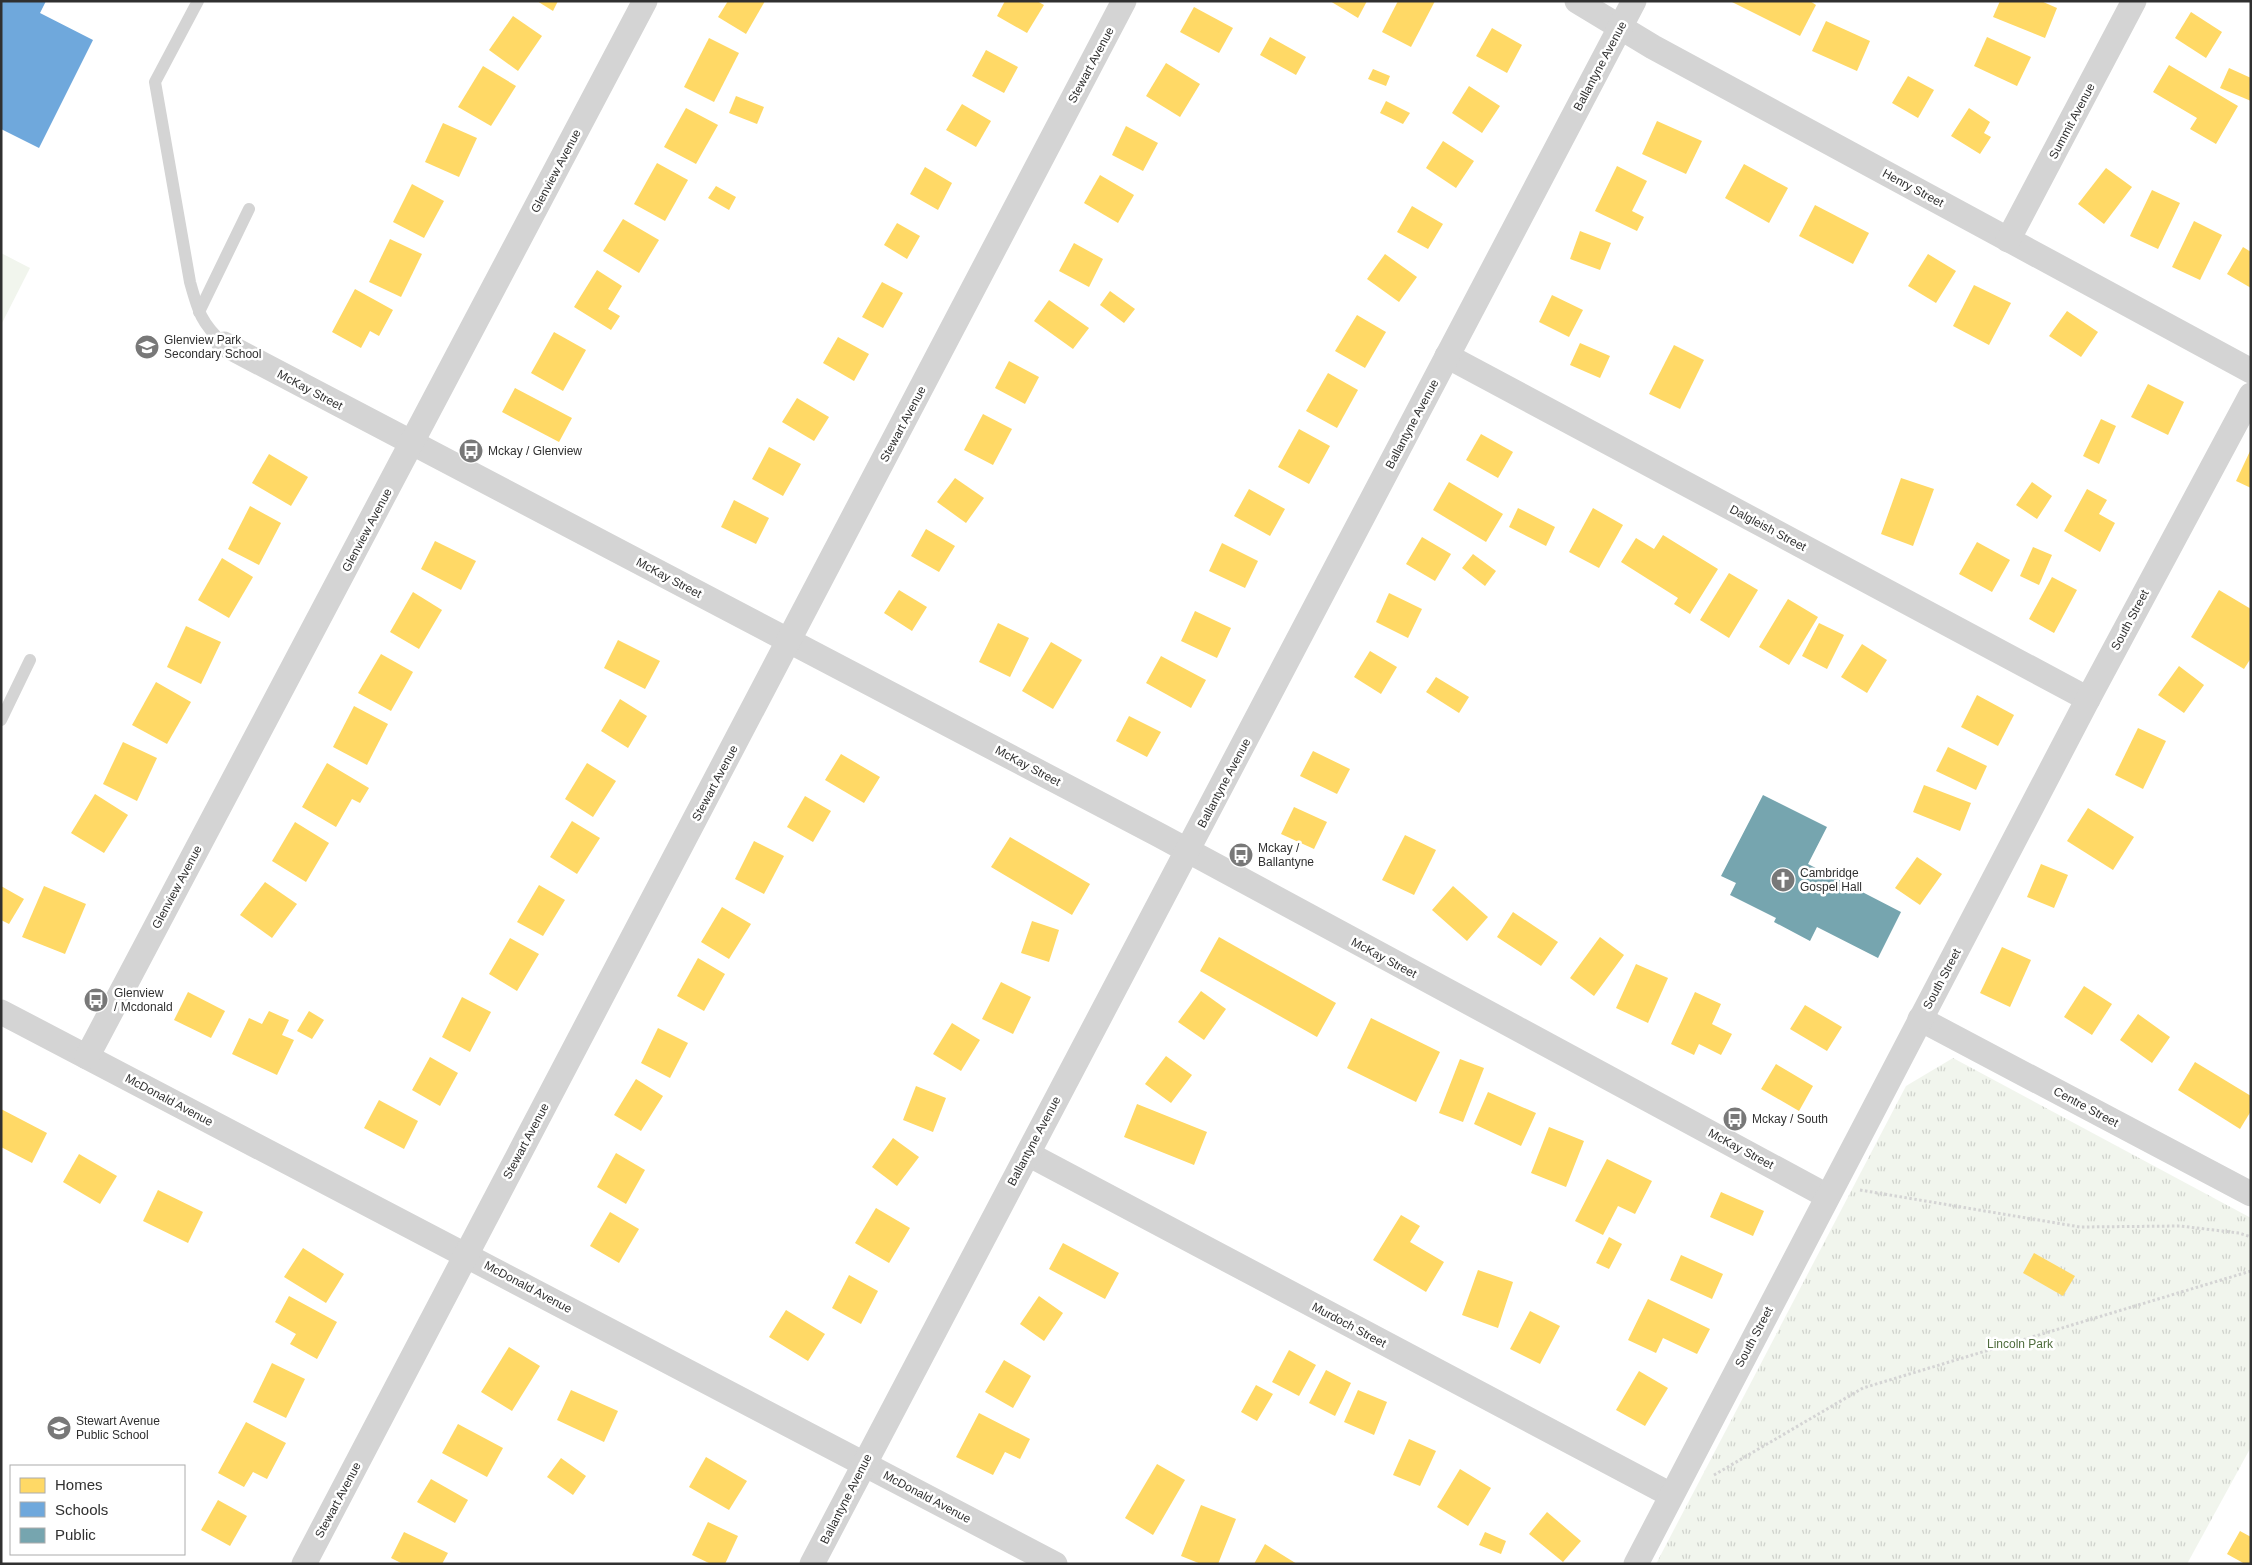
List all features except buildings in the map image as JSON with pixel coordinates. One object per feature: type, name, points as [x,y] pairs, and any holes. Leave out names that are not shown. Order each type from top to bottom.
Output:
[{"type":"street","name":"Glenview Avenue","points":[[87,1057],[645,1]]},
{"type":"street","name":"Stewart Avenue","points":[[304,1564],[1124,1]]},
{"type":"street","name":"Henry Street","points":[[1577,1],[1653,47],[2251,371]]},
{"type":"street","name":"Ballantyne Avenue","points":[[812,1564],[1634,1]]},
{"type":"street","name":"Summit Avenue","points":[[2008,240],[2134,1]]},
{"type":"street","name":"McKay Street","points":[[224,344],[1188,852],[1828,1196]]},
{"type":"street","name":"Dalgleish Street","points":[[1447,356],[2088,699]]},
{"type":"street","name":"South Street","points":[[1636,1564],[2088,699],[2251,395]]},
{"type":"street","name":"McDonald Avenue","points":[[1,1012],[1054,1564]]},
{"type":"street","name":"Centre Street","points":[[1920,1019],[2251,1194]]},
{"type":"street","name":"Murdoch Street","points":[[1028,1154],[1671,1495]]},
{"type":"lane","points":[[198,1],[156,82],[190,282],[199,312],[208,330],[224,344]]},
{"type":"lane","points":[[199,312],[249,209]]},
{"type":"lane","points":[[1,720],[30,660]]},
{"type":"path","points":[[1828,1196],[1854,1189],[2080,1227],[2180,1226],[2239,1233],[2251,1237]]},
{"type":"path","points":[[1712,1476],[1864,1388],[2251,1271]]},
{"type":"green space","points":[[1,253],[30,268],[1,325]]},
{"type":"green space","name":"Lincoln Park","points":[[1953,1058],[2251,1218],[2251,1447],[2187,1564],[1656,1564],[1906,1086]]},
{"type":"place","name":"Glenview Park Secondary School","points":[[147,347]]},
{"type":"place","name":"Mckay / Glenview","points":[[471,451]]},
{"type":"place","name":"Mckay / Ballantyne","points":[[1241,855]]},
{"type":"place","name":"Cambridge Gospel Hall","points":[[1783,880]]},
{"type":"place","name":"Glenview / Mcdonald","points":[[96,1000]]},
{"type":"place","name":"Mckay / South","points":[[1735,1119]]},
{"type":"place","name":"Stewart Avenue Public School","points":[[59,1428]]}]
